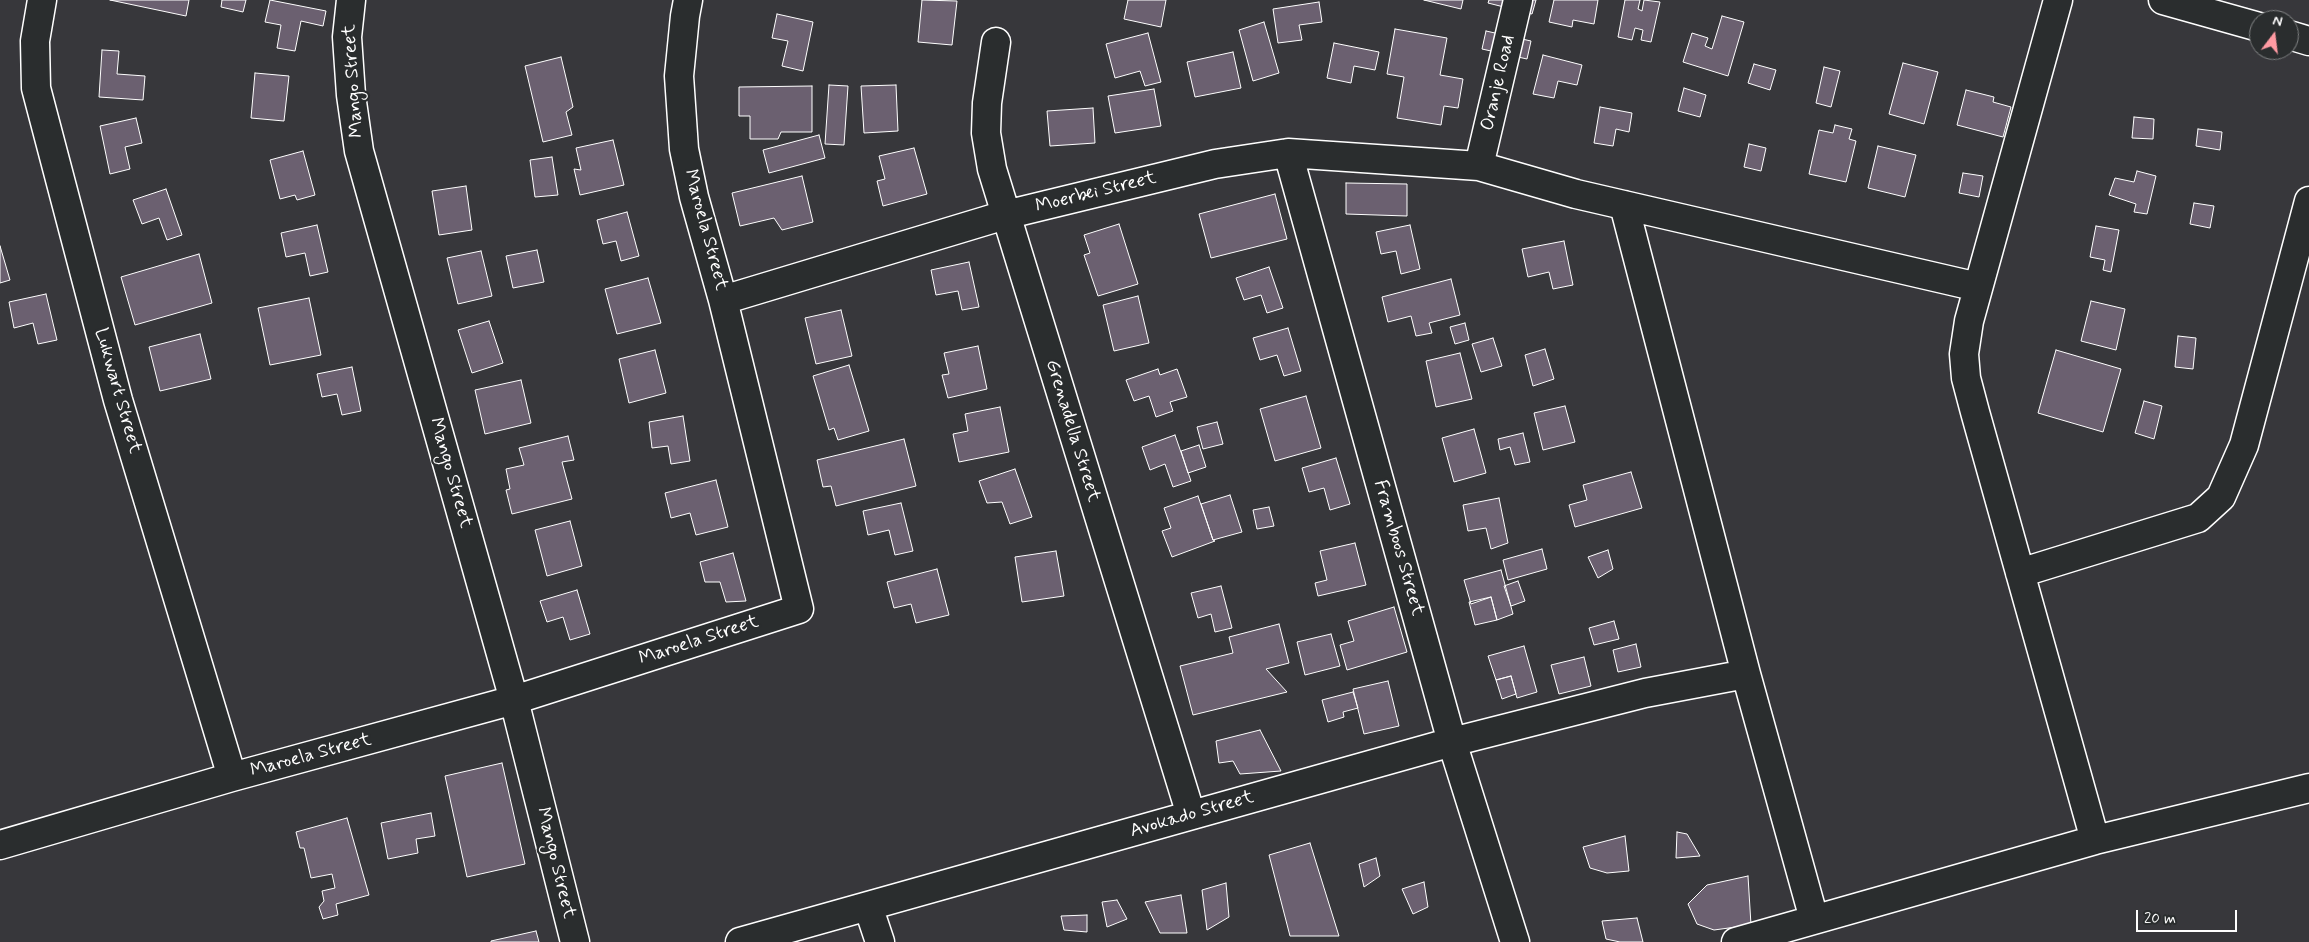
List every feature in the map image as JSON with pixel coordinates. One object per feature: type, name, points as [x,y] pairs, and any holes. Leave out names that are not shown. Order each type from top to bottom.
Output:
[{"type":"street","name":"Lukwart Street","points":[[42,0],[35,41],[36,88],[118,400],[232,777]]},
{"type":"street","name":"Mango Street","points":[[351,0],[347,37],[351,95],[359,152],[514,700],[576,942]]},
{"type":"street","name":"Maroela Street","points":[[0,845],[232,777],[514,700],[799,609],[723,300],[694,198],[684,149],[679,76],[688,0]]},
{"type":"street","name":"Oranje Road","points":[[1479,166],[1518,0]]},
{"type":"street","points":[[2058,0],[1978,287],[1969,321],[1964,354],[1966,378],[2095,840]]},
{"type":"street","points":[[2163,0],[2249,24]]},
{"type":"street","name":"Grenadella Street","points":[[996,42],[990,82],[986,133],[992,169],[1191,815]]},
{"type":"street","name":"Moerbei Street","points":[[723,300],[1005,215],[1215,164],[1288,153],[1479,166],[1576,194],[1978,287]]},
{"type":"street","name":"Framboos Street","points":[[1288,153],[1452,742],[1514,942]]},
{"type":"street","points":[[2020,573],[2198,518],[2221,497],[2244,445],[2309,201]]},
{"type":"street","points":[[1624,205],[1746,674],[1814,919]]},
{"type":"street","name":"Avokado Street","points":[[740,942],[1452,742],[1645,693],[1746,674]]},
{"type":"street","points":[[1736,942],[2095,840],[2309,788]]},
{"type":"street","points":[[868,906],[880,942]]},
{"type":"building","points":[[110,0],[189,0],[186,16]]},
{"type":"building","points":[[222,0],[246,0],[243,12],[221,7]]},
{"type":"building","points":[[270,0],[326,11],[323,26],[301,21],[295,51],[277,48],[281,25],[265,22]]},
{"type":"building","points":[[922,0],[957,1],[952,45],[918,42]]},
{"type":"building","points":[[1128,0],[1166,0],[1161,27],[1124,19]]},
{"type":"building","points":[[1424,0],[1463,0],[1461,9]]},
{"type":"building","points":[[1489,0],[1536,0],[1532,14],[1488,3]]},
{"type":"building","points":[[1554,0],[1598,0],[1594,24],[1573,20],[1572,27],[1549,22]]},
{"type":"building","points":[[1625,0],[1640,0],[1638,9],[1642,11],[1644,0],[1660,2],[1651,42],[1641,40],[1643,30],[1635,28],[1632,40],[1618,37]]},
{"type":"building","points":[[1319,2],[1322,22],[1299,25],[1302,40],[1278,43],[1273,9]]},
{"type":"building","points":[[777,14],[813,22],[803,71],[782,66],[788,41],[772,38]]},
{"type":"building","points":[[1722,16],[1744,22],[1728,76],[1683,62],[1692,33],[1708,38],[1705,46],[1712,49]]},
{"type":"building","points":[[1264,22],[1279,73],[1253,81],[1239,30]]},
{"type":"building","points":[[1395,29],[1447,38],[1440,75],[1463,79],[1458,108],[1444,106],[1441,125],[1397,118],[1404,77],[1387,74]]},
{"type":"building","points":[[1486,31],[1531,41],[1527,59],[1482,49]]},
{"type":"building","points":[[1148,33],[1161,82],[1145,86],[1140,71],[1115,78],[1106,44]]},
{"type":"building","points":[[1334,43],[1379,52],[1375,70],[1354,66],[1351,83],[1327,78]]},
{"type":"building","points":[[102,50],[119,51],[117,74],[145,76],[143,100],[99,97]]},
{"type":"building","points":[[1233,52],[1241,88],[1195,97],[1187,62]]},
{"type":"building","points":[[1543,55],[1582,65],[1577,85],[1558,81],[1554,98],[1533,94]]},
{"type":"building","points":[[561,57],[573,107],[566,112],[572,135],[543,142],[525,66]]},
{"type":"building","points":[[1903,63],[1938,72],[1924,124],[1889,114]]},
{"type":"building","points":[[1754,64],[1776,70],[1770,90],[1748,83]]},
{"type":"building","points":[[1824,67],[1840,71],[1831,107],[1816,103]]},
{"type":"building","points":[[255,73],[289,76],[284,121],[251,118]]},
{"type":"building","points":[[829,85],[848,86],[844,145],[825,144]]},
{"type":"building","points":[[896,85],[898,131],[864,133],[861,86]]},
{"type":"building","points":[[812,86],[812,132],[781,132],[778,139],[750,139],[750,116],[739,116],[739,87]]},
{"type":"building","points":[[1684,88],[1706,95],[1700,117],[1678,111]]},
{"type":"building","points":[[1154,89],[1161,126],[1115,133],[1108,96]]},
{"type":"building","points":[[1966,90],[1994,97],[1993,102],[2011,107],[2003,137],[1957,125]]},
{"type":"building","points":[[1600,107],[1632,113],[1629,132],[1616,129],[1613,146],[1594,143]]},
{"type":"building","points":[[1093,108],[1095,143],[1050,146],[1047,111]]},
{"type":"building","points":[[2134,117],[2154,119],[2153,139],[2132,138]]},
{"type":"building","points":[[136,118],[142,143],[125,147],[130,169],[110,174],[100,126]]},
{"type":"building","points":[[1835,125],[1852,129],[1849,139],[1856,141],[1846,182],[1809,174],[1819,130],[1833,133]]},
{"type":"building","points":[[2198,129],[2222,132],[2220,150],[2196,146]]},
{"type":"building","points":[[819,135],[825,158],[769,173],[763,150]]},
{"type":"building","points":[[613,140],[624,185],[580,195],[574,169],[581,170],[576,148]]},
{"type":"building","points":[[1749,144],[1766,148],[1761,171],[1744,167]]},
{"type":"building","points":[[1878,146],[1916,155],[1905,197],[1868,188]]},
{"type":"building","points":[[914,148],[927,194],[883,206],[877,181],[885,179],[879,156]]},
{"type":"building","points":[[303,151],[315,195],[297,200],[295,195],[280,199],[270,160]]},
{"type":"building","points":[[552,157],[558,195],[535,197],[530,160]]},
{"type":"building","points":[[2137,171],[2156,176],[2147,214],[2134,212],[2136,204],[2109,195],[2115,178],[2134,182]]},
{"type":"building","points":[[1963,173],[1983,176],[1979,197],[1959,193]]},
{"type":"building","points":[[802,176],[813,222],[782,230],[774,218],[740,226],[732,193]]},
{"type":"building","points":[[1346,183],[1407,184],[1407,216],[1346,214]]},
{"type":"building","points":[[466,186],[472,230],[439,235],[432,191]]},
{"type":"building","points":[[166,189],[182,235],[167,240],[159,218],[142,224],[133,200]]},
{"type":"building","points":[[1275,194],[1287,239],[1211,258],[1199,214]]},
{"type":"building","points":[[2194,203],[2214,206],[2210,228],[2190,224]]},
{"type":"building","points":[[627,212],[639,256],[621,261],[616,241],[603,244],[597,220]]},
{"type":"building","points":[[1119,224],[1138,284],[1098,296],[1084,255],[1090,253],[1084,235]]},
{"type":"building","points":[[317,225],[328,272],[310,276],[305,253],[286,257],[281,233]]},
{"type":"building","points":[[1410,225],[1420,269],[1401,274],[1396,251],[1381,254],[1376,232]]},
{"type":"building","points":[[2096,226],[2119,230],[2111,272],[2103,270],[2105,260],[2090,257]]},
{"type":"building","points":[[1564,241],[1573,285],[1553,289],[1549,272],[1528,277],[1522,249]]},
{"type":"building","points":[[0,246],[10,280],[0,283]]},
{"type":"building","points":[[537,250],[544,282],[513,288],[506,256]]},
{"type":"building","points":[[481,251],[492,296],[458,304],[447,258]]},
{"type":"building","points":[[199,254],[212,303],[135,325],[121,277]]},
{"type":"building","points":[[969,262],[979,307],[962,310],[958,291],[936,295],[931,270]]},
{"type":"building","points":[[1269,267],[1283,308],[1267,313],[1261,295],[1244,300],[1236,278]]},
{"type":"building","points":[[648,278],[661,323],[617,334],[605,289]]},
{"type":"building","points":[[1451,279],[1460,315],[1429,323],[1432,333],[1416,336],[1411,316],[1388,322],[1382,297]]},
{"type":"building","points":[[46,294],[57,340],[38,344],[33,323],[14,328],[9,302]]},
{"type":"building","points":[[1138,296],[1149,343],[1114,351],[1103,305]]},
{"type":"building","points":[[309,298],[321,355],[270,365],[258,308]]},
{"type":"building","points":[[2091,301],[2125,309],[2116,350],[2081,341]]},
{"type":"building","points":[[841,310],[852,356],[816,364],[805,318]]},
{"type":"building","points":[[489,321],[503,363],[472,373],[458,330]]},
{"type":"building","points":[[1465,323],[1469,340],[1455,344],[1450,327]]},
{"type":"building","points":[[1288,328],[1301,371],[1284,376],[1277,355],[1260,360],[1253,338]]},
{"type":"building","points":[[200,334],[211,379],[160,391],[149,347]]},
{"type":"building","points":[[2178,336],[2196,338],[2193,369],[2175,367]]},
{"type":"building","points":[[1493,338],[1502,366],[1481,372],[1472,344]]},
{"type":"building","points":[[978,346],[987,389],[948,398],[942,375],[949,374],[944,353]]},
{"type":"building","points":[[1545,349],[1554,379],[1533,386],[1525,355]]},
{"type":"building","points":[[655,350],[666,393],[629,403],[619,359]]},
{"type":"building","points":[[2056,350],[2121,369],[2103,432],[2038,413]]},
{"type":"building","points":[[1460,353],[1472,399],[1436,407],[1426,361]]},
{"type":"building","points":[[849,365],[869,431],[838,440],[834,428],[829,430],[813,376]]},
{"type":"building","points":[[352,367],[361,411],[342,415],[337,394],[322,397],[317,374]]},
{"type":"building","points":[[1158,369],[1160,375],[1177,369],[1187,397],[1170,402],[1173,411],[1156,417],[1149,396],[1134,401],[1126,380]]},
{"type":"building","points":[[521,380],[531,423],[485,434],[475,390]]},
{"type":"building","points":[[1306,396],[1321,448],[1275,461],[1260,409]]},
{"type":"building","points":[[2144,401],[2162,406],[2154,439],[2135,433]]},
{"type":"building","points":[[1565,406],[1575,442],[1543,450],[1534,413]]},
{"type":"building","points":[[1000,407],[1009,452],[959,462],[953,434],[968,431],[965,414]]},
{"type":"building","points":[[683,416],[690,461],[671,464],[668,446],[652,448],[649,422]]},
{"type":"building","points":[[1217,422],[1223,444],[1203,449],[1197,427]]},
{"type":"building","points":[[1474,429],[1486,473],[1454,482],[1442,438]]},
{"type":"building","points":[[1523,433],[1530,462],[1515,465],[1510,447],[1500,450],[1498,439]]},
{"type":"building","points":[[1175,435],[1191,481],[1173,487],[1165,464],[1150,470],[1142,447]]},
{"type":"building","points":[[568,436],[574,460],[562,462],[572,499],[512,514],[506,490],[510,489],[506,469],[524,465],[519,448]]},
{"type":"building","points":[[904,439],[916,486],[836,506],[831,486],[823,487],[817,460]]},
{"type":"building","points":[[1199,445],[1206,467],[1188,473],[1181,451]]},
{"type":"building","points":[[1336,458],[1350,504],[1330,510],[1324,488],[1309,492],[1302,468]]},
{"type":"building","points":[[1015,469],[1032,517],[1010,524],[1002,502],[987,503],[979,481]]},
{"type":"building","points":[[1631,472],[1642,508],[1575,527],[1569,505],[1587,500],[1583,485]]},
{"type":"building","points":[[716,480],[728,527],[696,535],[690,513],[671,518],[665,493]]},
{"type":"building","points":[[1230,495],[1242,532],[1213,540],[1201,504]]},
{"type":"building","points":[[1198,496],[1213,540],[1215,541],[1172,557],[1162,531],[1171,528],[1164,508]]},
{"type":"building","points":[[1499,498],[1508,543],[1491,549],[1486,528],[1468,531],[1463,505]]},
{"type":"building","points":[[901,503],[913,551],[895,555],[889,530],[868,535],[863,511]]},
{"type":"building","points":[[1269,507],[1274,526],[1257,529],[1253,510]]},
{"type":"building","points":[[570,521],[582,566],[547,576],[535,530]]},
{"type":"building","points":[[1355,543],[1366,585],[1318,596],[1315,583],[1327,580],[1320,551]]},
{"type":"building","points":[[1542,549],[1547,569],[1508,580],[1503,560]]},
{"type":"building","points":[[1608,550],[1613,569],[1598,578],[1588,557]]},
{"type":"building","points":[[1056,551],[1064,596],[1022,602],[1015,557]]},
{"type":"building","points":[[733,553],[746,601],[726,602],[720,582],[705,582],[700,562]]},
{"type":"building","points":[[937,569],[949,615],[916,623],[911,604],[894,608],[887,582]]},
{"type":"building","points":[[1501,570],[1513,614],[1497,620],[1491,597],[1471,604],[1464,580]]},
{"type":"building","points":[[1518,581],[1525,601],[1511,606],[1504,586]]},
{"type":"building","points":[[1221,586],[1232,628],[1215,632],[1211,614],[1198,618],[1191,593]]},
{"type":"building","points":[[577,590],[590,634],[570,640],[563,617],[547,622],[540,601]]},
{"type":"building","points":[[1491,597],[1497,620],[1475,625],[1469,602]]},
{"type":"building","points":[[1394,607],[1407,652],[1347,670],[1340,645],[1354,641],[1348,621]]},
{"type":"building","points":[[1614,621],[1619,639],[1594,645],[1589,628]]},
{"type":"building","points":[[1279,624],[1289,663],[1266,669],[1287,692],[1193,715],[1180,666],[1233,653],[1229,637]]},
{"type":"building","points":[[1331,634],[1340,666],[1305,675],[1297,642]]},
{"type":"building","points":[[1636,644],[1641,667],[1618,672],[1613,650]]},
{"type":"building","points":[[1524,646],[1537,692],[1517,698],[1511,676],[1496,680],[1488,656]]},
{"type":"building","points":[[1584,657],[1591,686],[1559,694],[1551,665]]},
{"type":"building","points":[[1511,676],[1516,694],[1502,699],[1496,680]]},
{"type":"building","points":[[1388,681],[1399,726],[1364,734],[1353,689]]},
{"type":"building","points":[[1353,692],[1358,708],[1343,712],[1344,717],[1328,722],[1322,700]]},
{"type":"building","points":[[1260,730],[1281,771],[1240,774],[1233,761],[1219,763],[1216,741]]},
{"type":"building","points":[[502,763],[525,864],[467,877],[445,776]]},
{"type":"building","points":[[431,813],[435,836],[416,839],[418,853],[388,859],[381,823]]},
{"type":"building","points":[[347,818],[369,895],[336,904],[338,915],[323,919],[319,907],[324,901],[322,891],[335,888],[332,874],[311,878],[304,848],[300,848],[296,832]]},
{"type":"building","points":[[1677,832],[1687,834],[1700,856],[1676,858]]},
{"type":"building","points":[[1625,836],[1629,871],[1607,873],[1590,868],[1583,847]]},
{"type":"building","points":[[1310,843],[1339,936],[1290,936],[1269,855]]},
{"type":"building","points":[[1376,858],[1380,876],[1364,887],[1359,864]]},
{"type":"building","points":[[1748,876],[1751,925],[1714,930],[1697,924],[1688,904],[1707,885]]},
{"type":"building","points":[[1424,882],[1428,907],[1413,914],[1402,889]]},
{"type":"building","points":[[1226,883],[1229,917],[1207,930],[1202,890]]},
{"type":"building","points":[[1181,895],[1187,933],[1160,933],[1145,902]]},
{"type":"building","points":[[1117,900],[1127,919],[1107,927],[1102,902]]},
{"type":"building","points":[[1087,915],[1087,932],[1064,930],[1061,916]]},
{"type":"building","points":[[1637,918],[1643,942],[1620,942],[1606,939],[1602,921]]},
{"type":"building","points":[[536,931],[539,942],[491,942],[491,941]]}]
